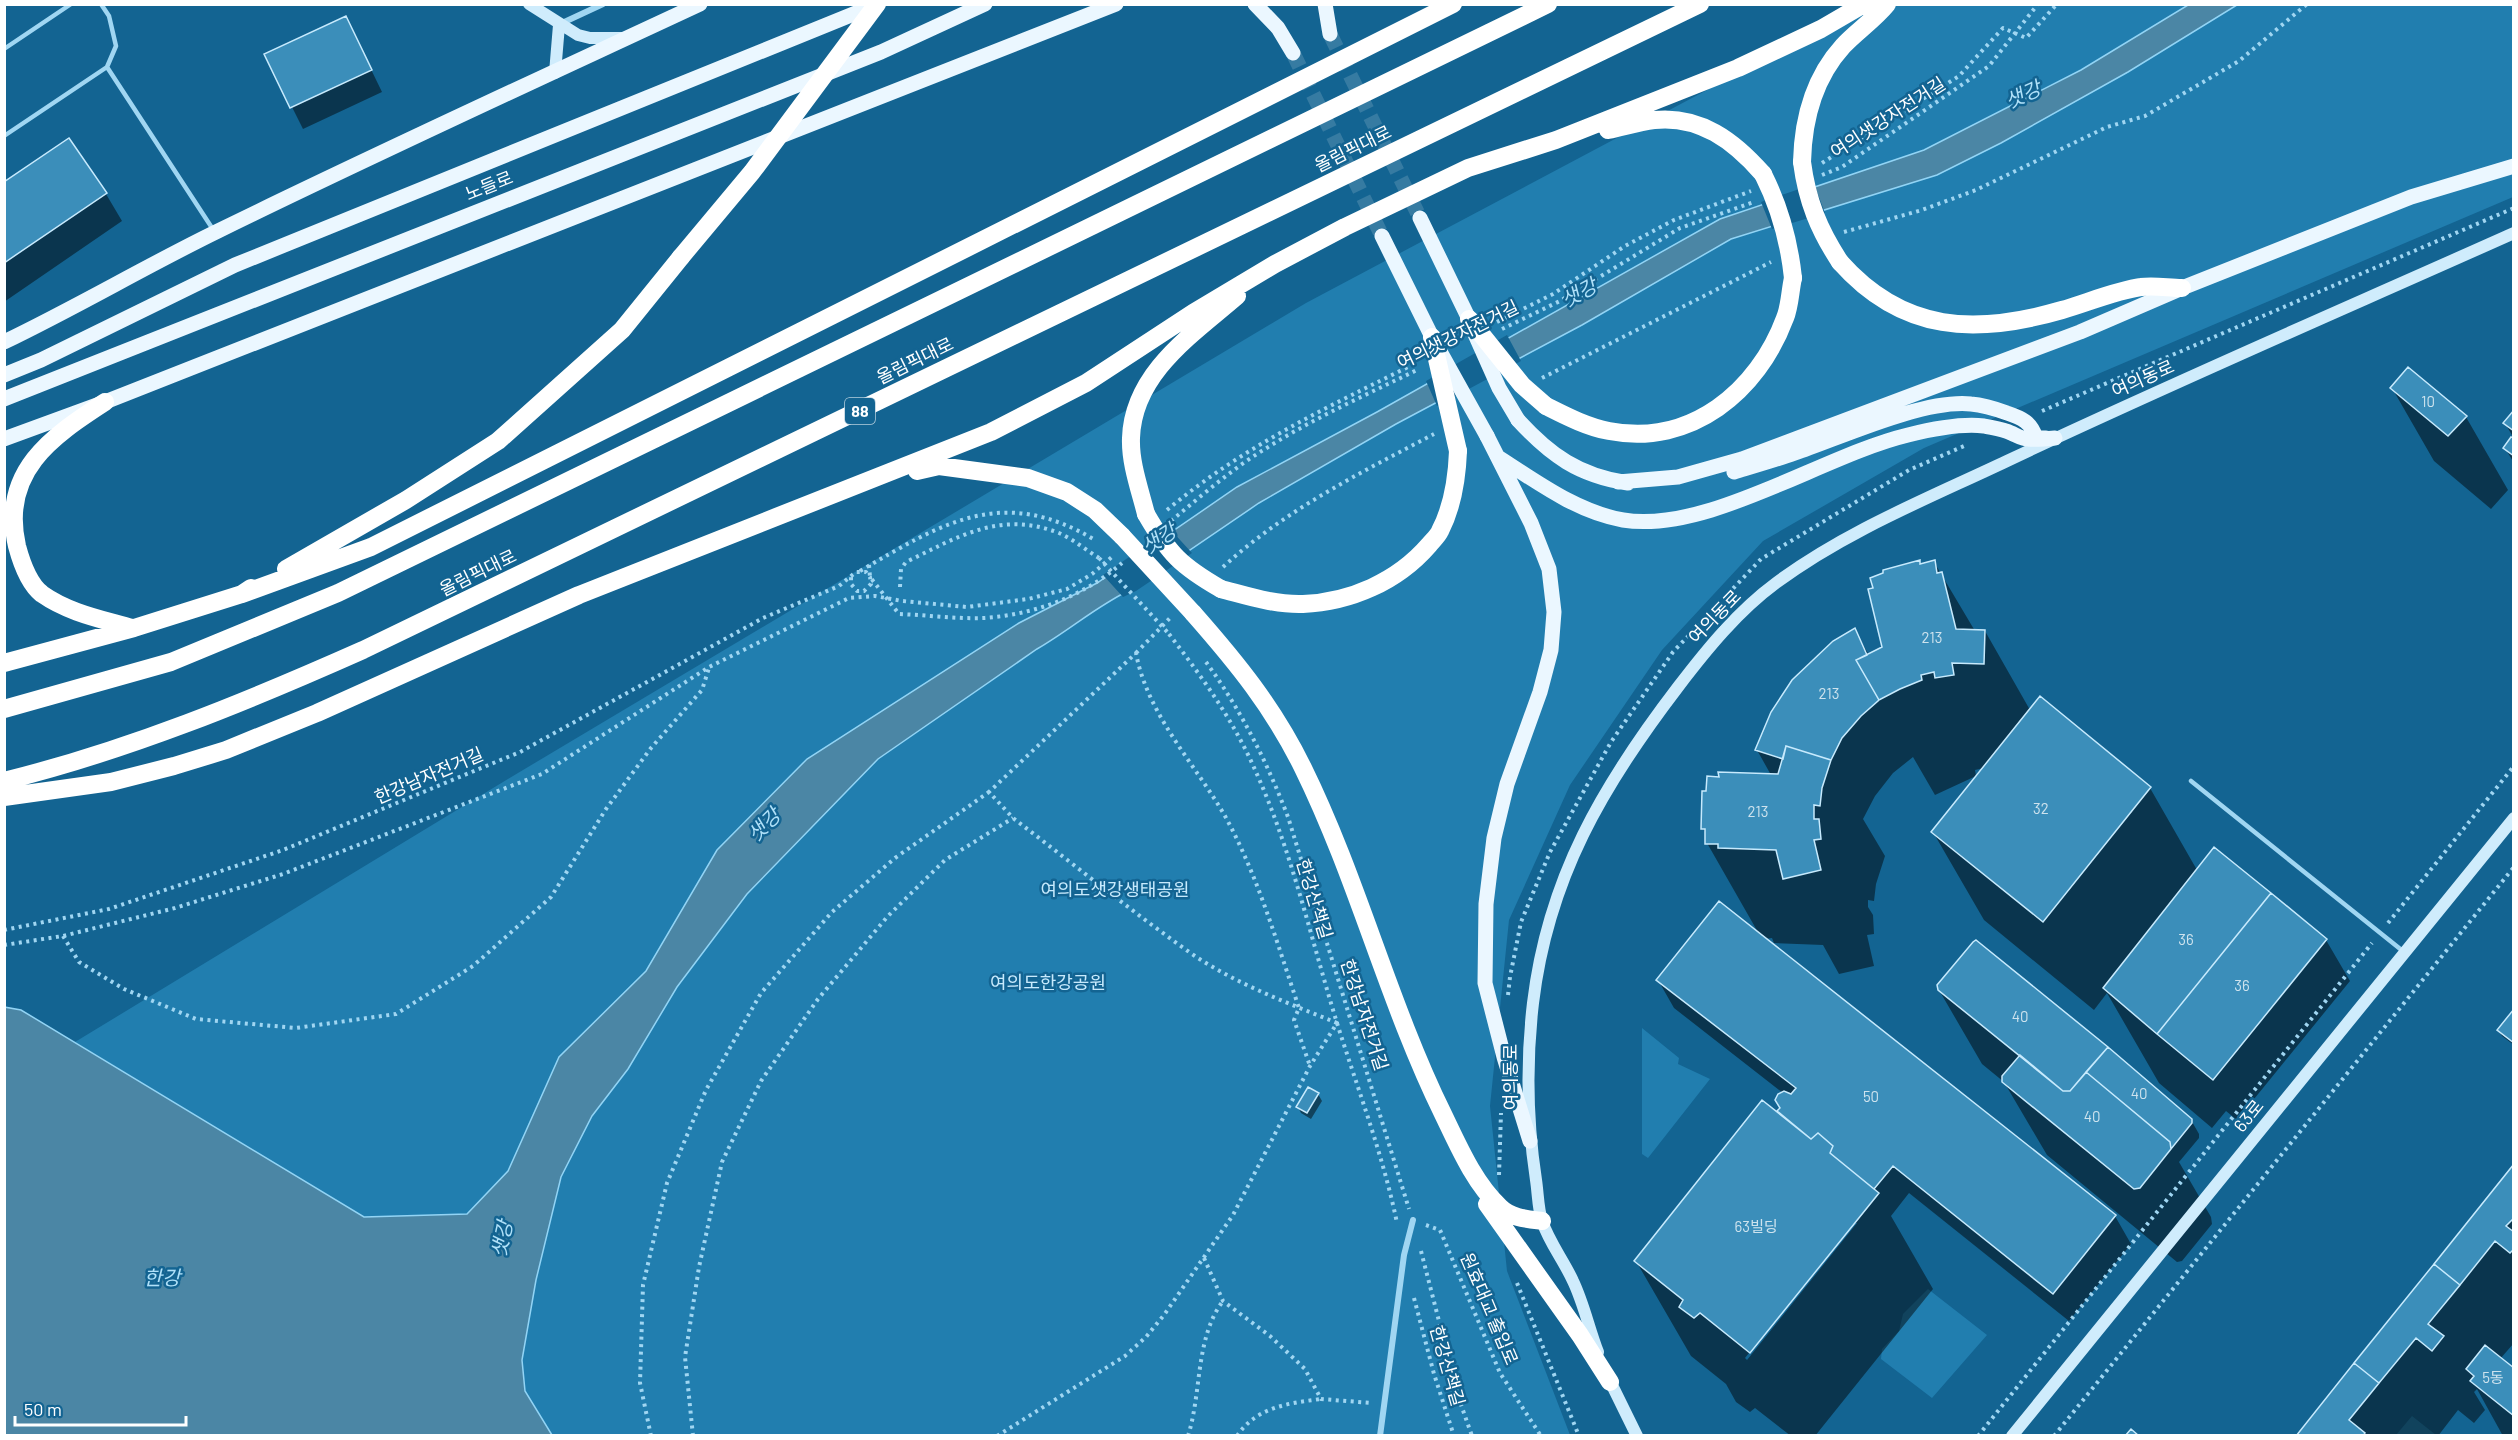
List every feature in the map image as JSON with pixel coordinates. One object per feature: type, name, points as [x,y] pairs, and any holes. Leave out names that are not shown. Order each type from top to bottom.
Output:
[{"type":"highway","points":[[242,594],[406,500],[498,441],[622,330],[752,172],[877,4]]},
{"type":"highway","points":[[4,663],[134,628],[242,594],[371,547],[1453,4]]},
{"type":"highway","points":[[4,709],[171,662],[339,593],[1548,4]]},
{"type":"highway","name":"올림픽대로","points":[[4,782],[144,740],[249,701],[363,651],[1700,4]]},
{"type":"highway","points":[[4,797],[111,782],[226,750],[317,713],[579,595],[991,432],[1086,383],[1193,313],[1275,264],[1346,226],[1468,168],[1556,140],[1738,68],[1821,29],[1864,4]]},
{"type":"highway","points":[[1887,4],[1844,46],[1822,72],[1809,107],[1803,135],[1802,162],[1806,189],[1814,216],[1825,240],[1858,282],[1883,300],[1914,315],[1950,325],[1992,325],[2047,314],[2141,286],[2182,288]]},
{"type":"highway","points":[[1469,319],[1522,385],[1546,406],[1575,420],[1610,431],[1641,433],[1675,428],[1705,418],[1732,399],[1757,372],[1774,345],[1786,316],[1793,278],[1784,223],[1776,201],[1763,174],[1744,152],[1721,135],[1692,123],[1655,120],[1556,140]]},
{"type":"highway","points":[[1275,264],[1175,349],[1153,374],[1138,403],[1131,438],[1146,514],[1165,546],[1192,572],[1263,600],[1301,604],[1341,599],[1377,585],[1414,562],[1440,532],[1456,485],[1458,450],[1432,337]]},
{"type":"highway","points":[[105,402],[62,430],[35,456],[17,488],[13,528],[21,561],[39,592],[69,610],[134,628]]},
{"type":"highway","points":[[856,485],[939,466],[1028,478],[1067,492],[1095,510],[1122,536],[1185,613],[1242,668],[1278,720],[1304,770],[1338,849],[1460,1166],[1580,1335],[1610,1382]]},
{"type":"highway","points":[[1423,1074],[1457,1142],[1498,1206],[1518,1218],[1542,1221]]},
{"type":"main road","points":[[529,4],[559,25],[590,38],[627,38]]},
{"type":"main road","points":[[4,342],[66,312],[215,232],[378,153],[700,4]]},
{"type":"main road","name":"노들로","points":[[4,375],[41,360],[235,265],[877,4]]},
{"type":"main road","name":"노들로","points":[[4,399],[881,52],[985,4]]},
{"type":"main road","points":[[4,439],[105,402],[1116,4]]},
{"type":"main road","points":[[1255,4],[1278,28],[1293,53]]},
{"type":"main road","points":[[1325,4],[1330,34]]},
{"type":"main road","points":[[555,73],[559,25]]},
{"type":"main road","points":[[1618,482],[1678,477],[1742,459],[2080,332],[2182,288],[2411,196],[2514,166]]},
{"type":"main road","points":[[1420,218],[1469,319],[1499,388],[1518,420],[1540,445],[1559,459],[1587,474],[1652,487],[1687,484],[1792,454],[1890,418],[1931,407],[1971,404],[2024,419],[2032,427],[2037,438],[2055,438]]},
{"type":"main road","name":"여의동로","points":[[1637,1436],[1610,1382],[1574,1282],[1542,1221],[1530,1141],[1528,1085],[1530,1032],[1539,957],[1561,885],[1586,827],[1635,744],[1700,658],[1737,617],[1773,585],[1814,557],[1860,531],[2055,438],[2514,233]]},
{"type":"main road","points":[[1382,236],[1432,337],[1487,436],[1530,523],[1549,569],[1554,612],[1551,650],[1540,692],[1507,784],[1494,838],[1485,903],[1485,983],[1504,1057],[1530,1141]]},
{"type":"main road","points":[[1497,456],[1575,504],[1623,520],[1656,521],[1692,515],[1728,504],[1865,448],[1908,435],[1948,428],[1983,426],[2009,432],[2026,440],[2055,438]]},
{"type":"main road","name":"63로","points":[[2012,1436],[2514,818]]},
{"type":"street","points":[[559,25],[603,4]]},
{"type":"street","points":[[1380,1436],[1404,1255],[1413,1220]]},
{"type":"lane","points":[[4,49],[71,4]]},
{"type":"lane","points":[[4,136],[107,67],[116,46],[109,16],[101,4]]},
{"type":"lane","points":[[107,67],[215,232]]},
{"type":"lane","points":[[2191,781],[2404,952]]},
{"type":"path","name":"여의샛강자전거길","points":[[1821,176],[1842,167],[1989,66],[2038,4]]},
{"type":"path","points":[[1837,234],[1922,210],[1976,190],[2098,130],[2145,116],[2239,61],[2307,4]]},
{"type":"path","name":"여의샛강자전거길","points":[[1497,331],[1560,301],[1680,228],[1757,201]]},
{"type":"path","points":[[2024,419],[2514,208]]},
{"type":"path","points":[[1537,381],[1781,257]]},
{"type":"path","name":"여의샛강자전거길","points":[[1171,522],[1206,492],[1264,449],[1338,408],[1423,367]]},
{"type":"path","points":[[1218,582],[1280,520],[1359,473],[1443,430]]},
{"type":"path","points":[[1508,1000],[1510,977],[1521,922],[1550,852],[1611,742],[1673,652],[1761,559],[1909,470],[1969,443]]},
{"type":"path","points":[[854,590],[851,577],[869,565],[946,525],[986,514],[1023,512],[1044,517],[1073,527],[1100,543]]},
{"type":"path","name":"한강산책길","points":[[900,587],[901,569],[906,562],[970,531],[1004,524],[1023,525],[1061,534],[1099,558],[1169,634],[1222,709],[1256,771],[1285,847],[1337,1023],[1380,1150],[1404,1255]]},
{"type":"path","points":[[859,571],[866,572],[899,614],[982,618],[1027,612],[1060,601],[1100,582],[1126,560]]},
{"type":"path","points":[[868,588],[869,565]]},
{"type":"path","name":"한강남자전거길","points":[[4,930],[109,909],[284,850],[520,752],[763,618],[839,586],[851,577]]},
{"type":"path","points":[[839,586],[861,592],[877,586]]},
{"type":"path","points":[[4,945],[63,936],[175,908],[283,874],[542,774],[710,667],[823,610]]},
{"type":"path","points":[[651,1436],[640,1383],[643,1285],[667,1183],[706,1090],[761,993],[832,912],[895,858],[989,792],[1136,653],[1185,613]]},
{"type":"path","points":[[1136,653],[1140,678],[1224,816],[1242,850],[1299,1008],[1294,1020],[1310,1066]]},
{"type":"path","name":"한강남자전거길","points":[[1204,660],[1250,732],[1271,773],[1288,817],[1413,1220],[1459,1399],[1472,1436]]},
{"type":"path","points":[[63,936],[79,962],[124,989],[196,1019],[297,1028],[396,1014],[473,966],[551,897],[606,809],[644,757],[702,690],[710,667]]},
{"type":"path","points":[[1978,1436],[2514,766]]},
{"type":"path","points":[[989,792],[1013,818],[1194,955],[1250,986],[1337,1023],[1310,1066],[1233,1215],[1164,1315],[1146,1337],[1125,1356],[997,1436]]},
{"type":"path","points":[[693,1436],[685,1357],[699,1267],[723,1162],[761,1081],[818,999],[888,916],[945,861],[1013,818]]},
{"type":"path","points":[[2054,1436],[2514,867]]},
{"type":"path","points":[[1498,1206],[1502,1104]]},
{"type":"path","name":"원효대교 출입로","points":[[1396,1219],[1413,1220],[1440,1230],[1500,1373],[1541,1436]]},
{"type":"path","points":[[1204,1258],[1223,1300],[1270,1336],[1305,1369],[1321,1399]]},
{"type":"path","points":[[1515,1280],[1579,1436]]},
{"type":"path","name":"한강산책길","points":[[1413,1294],[1434,1374],[1454,1436]]},
{"type":"path","points":[[1188,1436],[1195,1416],[1208,1327],[1223,1300]]},
{"type":"path","points":[[1237,1436],[1260,1414],[1278,1406],[1321,1399],[1383,1404]]},
{"type":"green space","name":"여의도한강공원","points":[[1867,5],[2513,5],[2513,197],[1924,448],[1763,541],[1662,650],[1570,785],[1509,920],[1490,1106],[1507,1271],[1570,1435],[552,1435],[525,1391],[521,1360],[364,1217],[75,1042],[518,773],[1306,303]]},
{"type":"green space","points":[[1642,1028],[1679,1058],[1678,1064],[1710,1079],[1648,1158],[1642,1154]]},
{"type":"green space","points":[[1928,1289],[1987,1335],[1932,1398],[1881,1359],[1882,1349],[1899,1331],[1903,1314]]},
{"type":"green space","points":[[2412,1416],[2436,1435],[2396,1435]]},
{"type":"water","name":"한강","points":[[2188,5],[2237,5],[2128,72],[2001,143],[1937,175],[1731,239],[1582,325],[1396,424],[1259,503],[1134,588],[1037,649],[878,759],[747,894],[677,987],[628,1069],[592,1116],[561,1177],[536,1280],[522,1360],[525,1391],[552,1435],[5,1435],[4,1007],[21,1010],[364,1217],[467,1214],[508,1171],[559,1057],[646,971],[717,850],[807,759],[1019,623],[1097,583],[1237,487],[1377,412],[1720,219],[1924,150],[2081,70]]},
{"type":"pier","points":[[1814,184],[1825,213],[1772,229],[1761,202]]},
{"type":"pier","points":[[1507,335],[1521,361],[1437,406],[1426,381]]},
{"type":"pier","points":[[1170,529],[1192,553],[1136,591],[1123,597],[1103,575]]},
{"type":"building","points":[[346,16],[372,70],[290,108],[264,54]]},
{"type":"building","points":[[69,138],[107,193],[4,263],[4,182]]},
{"type":"building","points":[[2408,367],[2467,416],[2448,436],[2390,388]]},
{"type":"building","points":[[2514,410],[2514,431],[2503,423]]},
{"type":"building","points":[[2511,437],[2514,438],[2514,456],[2503,448]]},
{"type":"building","points":[[1920,560],[1920,564],[1935,560],[1937,573],[1942,572],[1956,629],[1985,630],[1984,664],[1952,663],[1954,675],[1935,678],[1934,672],[1921,675],[1922,680],[1879,700],[1856,660],[1882,647],[1868,589],[1873,588],[1870,578],[1883,573],[1883,570]]},
{"type":"building","points":[[1855,628],[1867,655],[1856,660],[1879,700],[1842,738],[1831,760],[1786,746],[1783,759],[1755,750],[1771,712],[1792,680],[1833,641]]},
{"type":"building","points":[[2040,696],[2151,787],[2043,922],[1931,832]]},
{"type":"building","points":[[1786,746],[1831,760],[1822,788],[1820,806],[1814,805],[1814,819],[1819,819],[1821,839],[1814,840],[1821,870],[1783,879],[1776,850],[1718,848],[1718,844],[1705,844],[1705,829],[1701,829],[1702,791],[1706,791],[1707,776],[1719,777],[1718,772],[1778,774]]},
{"type":"building","points":[[2214,847],[2271,893],[2157,1034],[2103,988]]},
{"type":"building","points":[[2271,893],[2327,939],[2213,1080],[2157,1034]]},
{"type":"building","points":[[1719,901],[2116,1215],[2053,1294],[1893,1166],[1874,1189],[1830,1153],[1833,1146],[1818,1133],[1811,1139],[1777,1111],[1780,1108],[1775,1100],[1778,1094],[1784,1091],[1791,1094],[1796,1088],[1656,980]]},
{"type":"building","points":[[1976,940],[2108,1047],[2070,1091],[2063,1091],[1938,990],[1937,985]]},
{"type":"building","points":[[2514,1009],[2514,1043],[2497,1030]]},
{"type":"building","points":[[2108,1047],[2192,1119],[2192,1123],[2171,1149],[2170,1142],[2086,1072]]},
{"type":"building","points":[[2020,1055],[2063,1091],[2070,1091],[2086,1072],[2170,1142],[2171,1149],[2140,1188],[2134,1189],[2002,1082],[2002,1076]]},
{"type":"building","points":[[1308,1087],[1319,1093],[1307,1113],[1296,1107]]},
{"type":"building","points":[[1762,1100],[1811,1139],[1818,1133],[1833,1146],[1830,1153],[1879,1193],[1750,1353],[1700,1313],[1694,1318],[1679,1307],[1683,1300],[1634,1261]]},
{"type":"building","points":[[2514,1164],[2514,1218],[2506,1226],[2514,1232],[2514,1249],[2510,1253],[2495,1241],[2460,1285],[2434,1264]]},
{"type":"building","points":[[2434,1264],[2460,1285],[2428,1324],[2444,1336],[2432,1351],[2416,1338],[2379,1383],[2354,1363]]},
{"type":"building","points":[[2485,1345],[2514,1368],[2514,1416],[2470,1381],[2474,1376],[2466,1369]]},
{"type":"building","points":[[2354,1363],[2379,1383],[2349,1420],[2365,1433],[2363,1436],[2296,1436]]},
{"type":"building","points":[[2131,1429],[2139,1436],[2125,1436]]},
{"type":"tunnel","points":[[1330,34],[1420,218]]},
{"type":"tunnel","points":[[1293,53],[1382,236]]},
{"type":"water label","name":"샛강","points":[[2023,95]]},
{"type":"water label","name":"샛강","points":[[1579,293]]},
{"type":"water label","name":"샛강","points":[[1159,539]]},
{"type":"water label","name":"샛강","points":[[764,825]]},
{"type":"water label","name":"샛강","points":[[502,1239]]},
{"type":"park label","name":"여의도샛강생태공원","points":[[1115,890]]}]
